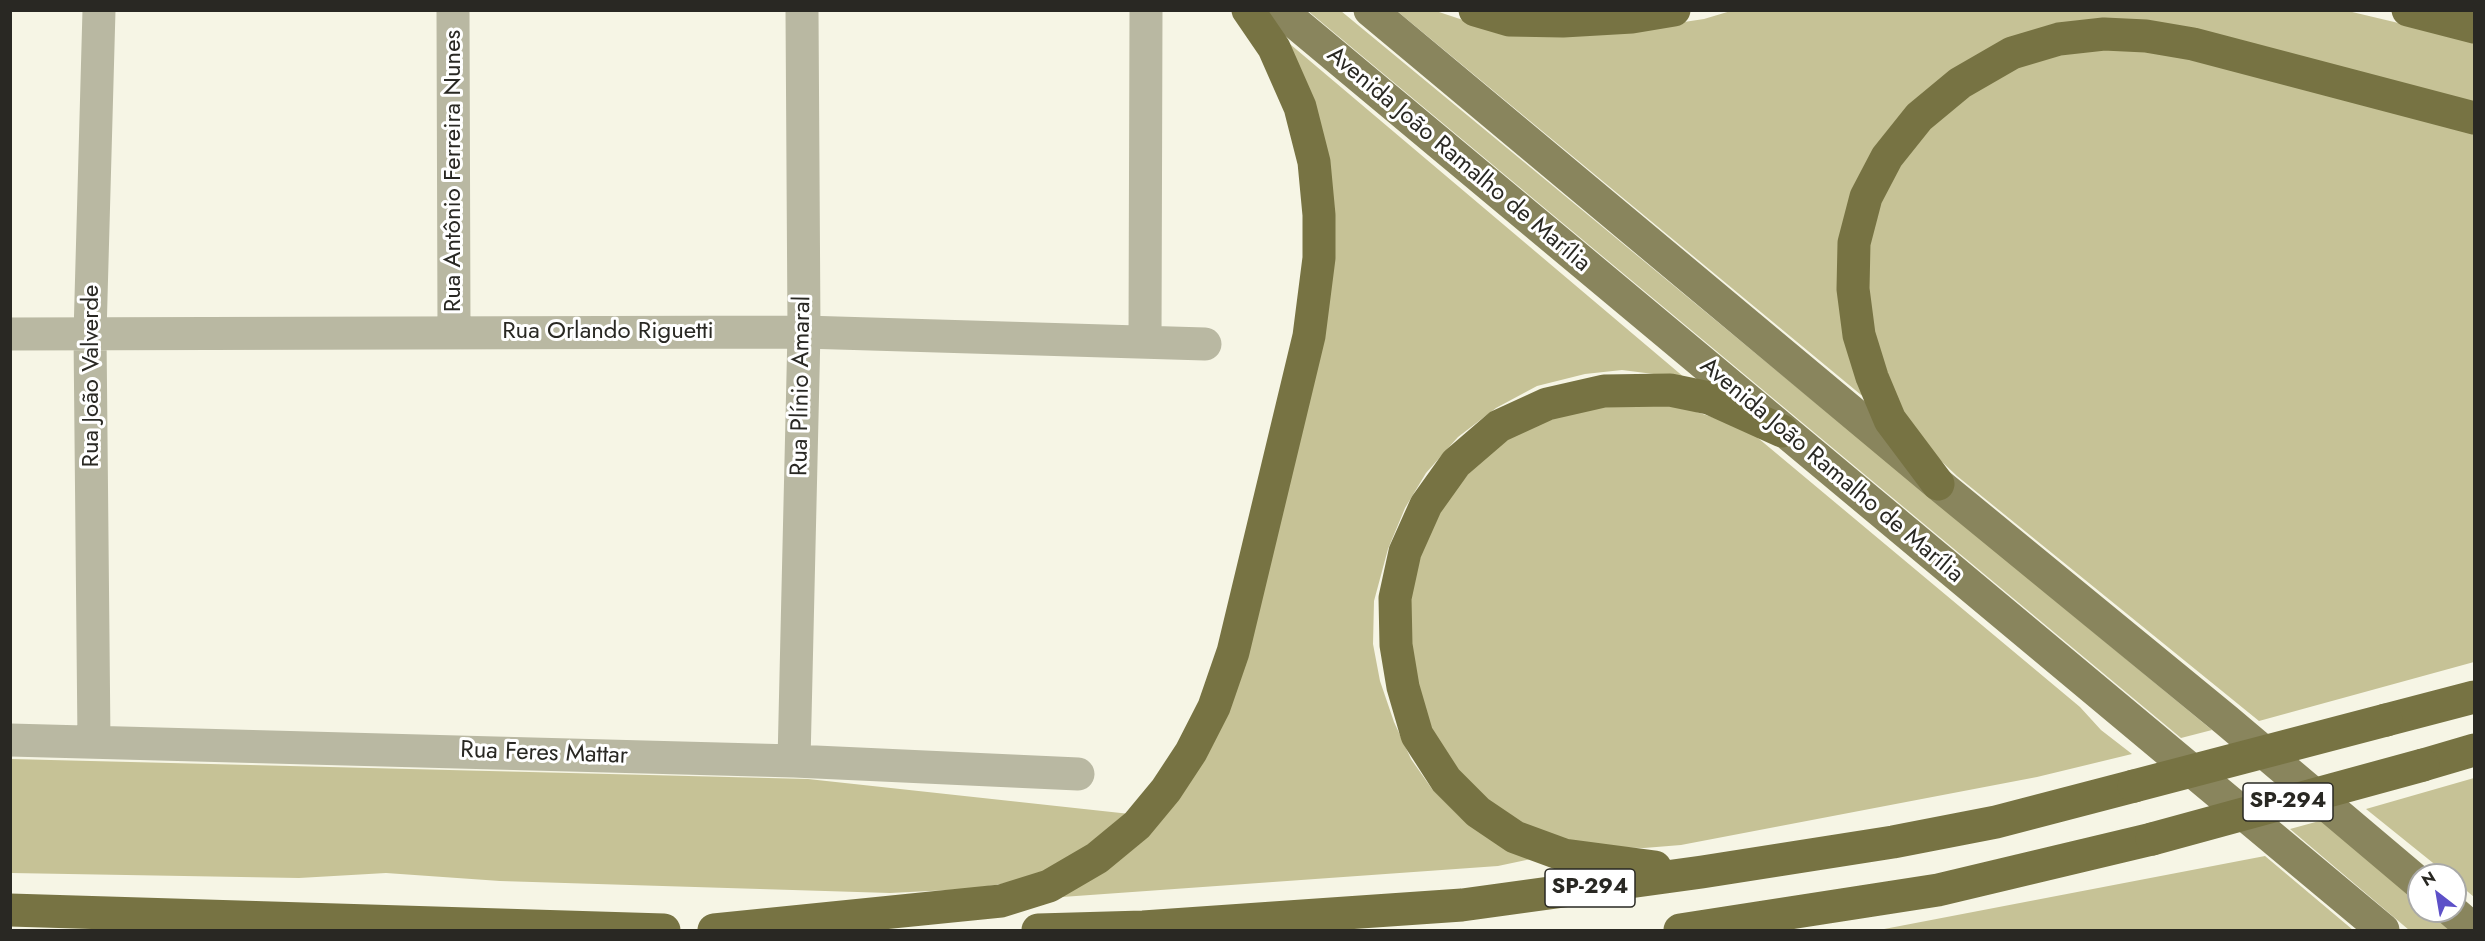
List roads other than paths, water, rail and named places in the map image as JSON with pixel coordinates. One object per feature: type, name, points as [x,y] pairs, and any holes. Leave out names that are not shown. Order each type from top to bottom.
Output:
[{"type":"highway","points":[[714,930],[1001,901],[1049,886],[1097,858],[1137,825],[1166,790],[1191,752],[1214,708],[1233,652],[1309,336],[1319,258],[1319,215],[1314,162],[1300,107],[1274,48],[1248,10]]},
{"type":"highway","points":[[1475,10],[1509,20],[1563,21],[1632,17],[1674,10]]},
{"type":"highway","points":[[2408,10],[2475,27]]},
{"type":"highway","points":[[1938,484],[1890,420],[1872,377],[1858,335],[1853,289],[1854,243],[1866,197],[1887,157],[1918,117],[1960,82],[2012,53],[2059,39],[2104,34],[2146,36],[2193,44],[2475,118]]},
{"type":"highway","points":[[1702,872],[1564,855],[1515,837],[1478,812],[1446,780],[1417,735],[1403,687],[1396,645],[1395,598],[1405,552],[1426,505],[1456,463],[1498,426],[1547,404],[1604,391],[1670,390],[1709,398],[1782,431]]},
{"type":"highway","name":"SP-294","points":[[1038,930],[1143,927],[1462,905],[1702,872],[1893,842],[1996,822],[2475,697]]},
{"type":"highway","name":"SP-294","points":[[1680,930],[1938,890],[2152,838],[2475,750]]},
{"type":"highway","points":[[1832,930],[1938,890]]},
{"type":"highway","points":[[10,910],[664,930]]},
{"type":"main road","name":"Avenida João Ramalho de Marília","points":[[1280,10],[2383,930]]},
{"type":"main road","points":[[1370,10],[2407,873]]},
{"type":"street","name":"Rua João Valverde","points":[[94,742],[90,334],[99,10]]},
{"type":"street","name":"Rua Antônio Ferreira Nunes","points":[[453,10],[454,332]]},
{"type":"street","name":"Rua Plínio Amaral","points":[[794,761],[804,332],[802,10]]},
{"type":"street","points":[[1145,342],[1146,10]]},
{"type":"street","name":"Rua Orlando Riguetti","points":[[10,334],[804,332],[1205,344]]},
{"type":"street","name":"Rua Feres Mattar","points":[[10,740],[794,761],[1078,774]]}]
